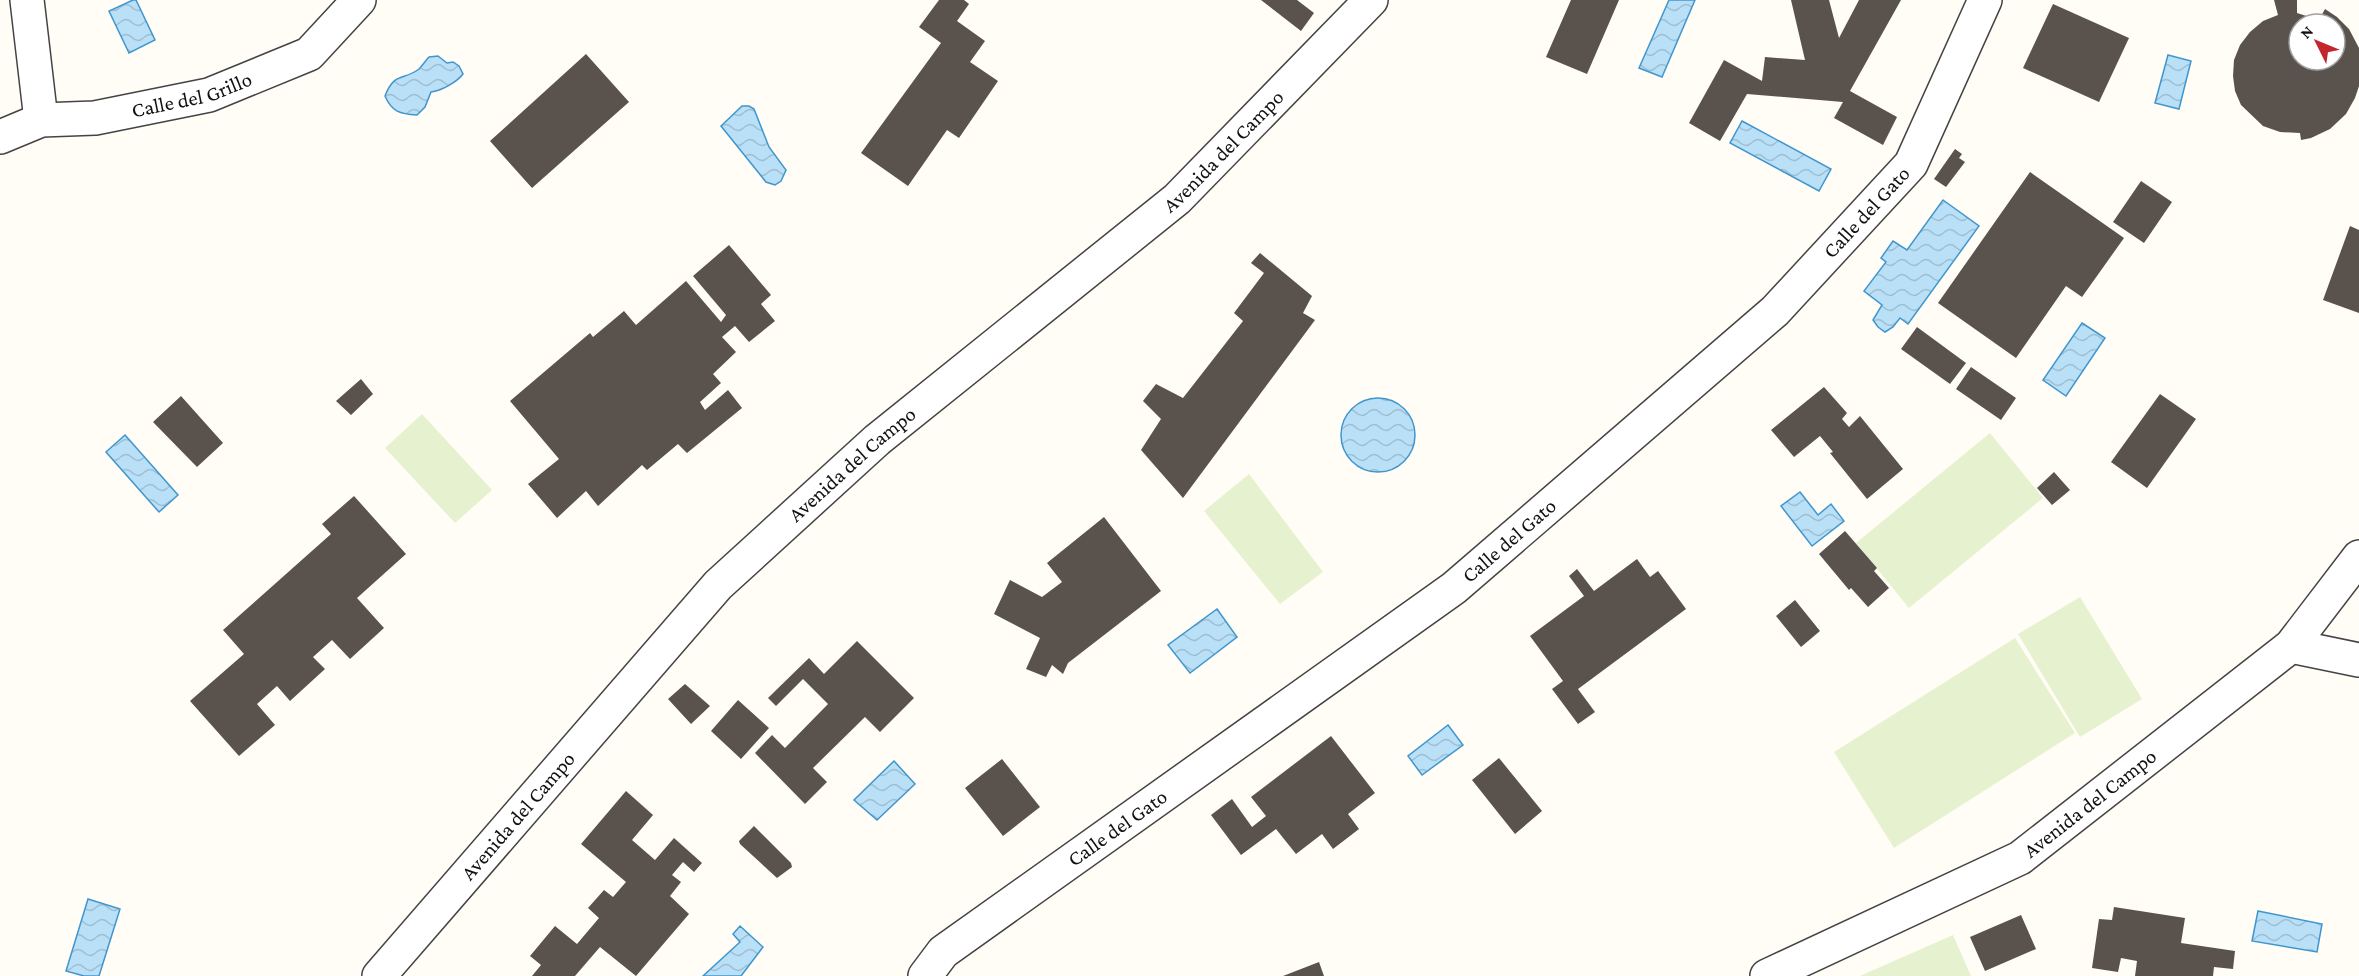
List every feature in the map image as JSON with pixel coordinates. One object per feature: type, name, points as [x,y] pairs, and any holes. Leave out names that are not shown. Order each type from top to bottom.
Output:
[{"type":"street","points":[[27,0],[41,120]]},
{"type":"street","name":"Calle del Grillo","points":[[0,137],[41,120],[95,118],[209,95],[309,54],[359,0]]},
{"type":"street","name":"Avenida del Campo","points":[[380,976],[718,585],[877,440],[1177,199],[1371,0]]},
{"type":"street","name":"Calle del Gato","points":[[925,976],[943,952],[1454,588],[1774,311],[1911,164],[1985,0]]},
{"type":"street","name":"Avenida del Campo","points":[[1767,976],[2020,858],[2291,645],[2359,557]]},
{"type":"street","points":[[2291,645],[2359,660]]},
{"type":"green space","points":[[422,414],[492,490],[455,523],[385,448]]},
{"type":"green space","points":[[1990,433],[2043,498],[1909,608],[1856,543]]},
{"type":"green space","points":[[1249,474],[1323,572],[1280,604],[1204,511]]},
{"type":"green space","points":[[2080,597],[2142,699],[2080,737],[2018,634]]},
{"type":"green space","points":[[2015,638],[2075,733],[1894,848],[1834,752]]},
{"type":"green space","points":[[1953,935],[1971,976],[1860,976]]},
{"type":"water","points":[[136,0],[155,40],[129,53],[109,11]]},
{"type":"water","points":[[1669,0],[1695,0],[1662,77],[1639,68]]},
{"type":"water","points":[[2168,55],[2191,61],[2179,109],[2155,103]]},
{"type":"water","points":[[438,56],[447,63],[453,62],[459,66],[463,74],[449,86],[431,92],[425,107],[417,115],[401,113],[394,109],[385,96],[392,83],[419,69],[429,57]]},
{"type":"water","points":[[742,106],[754,109],[769,147],[786,170],[781,181],[775,185],[766,182],[721,126]]},
{"type":"water","points":[[1742,121],[1831,169],[1819,191],[1730,143]]},
{"type":"water","points":[[1943,200],[1979,226],[1908,324],[1900,318],[1893,327],[1885,332],[1873,320],[1882,305],[1864,291],[1886,262],[1881,258],[1893,241],[1907,250]]},
{"type":"water","points":[[2082,323],[2105,338],[2066,396],[2043,380]]},
{"type":"water","points":[[1378,398],[1392,401],[1404,409],[1412,421],[1415,435],[1412,449],[1404,461],[1392,469],[1378,472],[1364,469],[1352,461],[1344,449],[1341,435],[1344,421],[1352,409],[1364,401]]},
{"type":"water","points":[[125,435],[178,495],[159,512],[106,452]]},
{"type":"water","points":[[1800,492],[1818,515],[1831,504],[1844,521],[1812,546],[1781,506]]},
{"type":"water","points":[[1217,609],[1237,637],[1190,673],[1168,645]]},
{"type":"water","points":[[1448,725],[1463,745],[1422,775],[1408,756]]},
{"type":"water","points":[[894,761],[915,784],[877,820],[854,800]]},
{"type":"water","points":[[88,899],[120,909],[99,976],[84,976],[66,971]]},
{"type":"water","points":[[2258,911],[2322,924],[2317,952],[2252,941]]},
{"type":"water","points":[[740,926],[763,947],[741,976],[703,976],[740,942],[733,934]]},
{"type":"building","points":[[939,0],[964,0],[969,4],[957,21],[985,41],[970,62],[998,81],[959,138],[947,130],[908,186],[861,153],[941,43],[919,27]]},
{"type":"building","points":[[1261,0],[1297,0],[1314,13],[1301,31]]},
{"type":"building","points":[[1571,0],[1619,0],[1587,74],[1546,57]]},
{"type":"building","points":[[1791,0],[1829,0],[1839,38],[1859,0],[1901,0],[1850,91],[1897,117],[1883,145],[1834,118],[1843,102],[1747,94],[1720,141],[1689,123],[1724,60],[1762,81],[1765,57],[1805,60]]},
{"type":"building","points":[[2274,0],[2297,0],[2297,12],[2287,12],[2287,72],[2347,72],[2347,27],[2349,29],[2359,48],[2359,86],[2346,114],[2330,129],[2301,140],[2300,133],[2280,132],[2263,126],[2241,105],[2235,91],[2234,60],[2240,45],[2263,21],[2278,15]]},
{"type":"building","points":[[2053,4],[2129,38],[2099,102],[2023,68]]},
{"type":"building","points":[[586,54],[629,102],[532,188],[490,141]]},
{"type":"building","points":[[1955,149],[1962,154],[1959,158],[1965,162],[1946,187],[1934,179]]},
{"type":"building","points":[[2030,172],[2124,238],[2082,297],[2066,286],[2016,358],[1938,303]]},
{"type":"building","points":[[2141,181],[2172,202],[2144,243],[2113,222]]},
{"type":"building","points":[[2350,226],[2359,230],[2359,313],[2323,300]]},
{"type":"building","points":[[729,245],[771,295],[761,304],[775,321],[749,342],[735,326],[722,337],[736,352],[713,374],[721,383],[700,402],[705,410],[728,390],[742,408],[687,453],[678,444],[647,470],[642,465],[598,506],[586,491],[557,518],[528,484],[559,459],[510,401],[590,333],[593,337],[624,311],[636,325],[686,281],[721,322],[726,315],[693,276]]},
{"type":"building","points":[[1260,253],[1312,296],[1303,313],[1315,320],[1183,498],[1141,450],[1161,419],[1143,401],[1156,384],[1183,398],[1243,321],[1234,313],[1264,273],[1251,263]]},
{"type":"building","points":[[1917,327],[1966,363],[1950,384],[1901,349]]},
{"type":"building","points":[[1971,367],[2016,398],[2001,420],[1956,389]]},
{"type":"building","points":[[361,379],[373,394],[351,415],[336,401]]},
{"type":"building","points":[[1824,387],[1847,413],[1842,419],[1849,427],[1860,416],[1903,469],[1867,499],[1830,453],[1833,452],[1820,436],[1794,457],[1771,430]]},
{"type":"building","points":[[2160,394],[2196,419],[2147,488],[2111,462]]},
{"type":"building","points":[[181,396],[223,443],[197,467],[153,422]]},
{"type":"building","points":[[2054,472],[2070,490],[2052,505],[2037,488]]},
{"type":"building","points":[[354,496],[406,554],[357,598],[384,628],[350,659],[332,640],[313,657],[325,669],[290,701],[277,686],[257,704],[275,725],[239,756],[190,701],[244,654],[223,630],[331,534],[322,524]]},
{"type":"building","points":[[1104,517],[1161,591],[1068,663],[1063,674],[1052,665],[1046,677],[1026,669],[1040,638],[994,614],[1010,580],[1042,597],[1062,582],[1047,563]]},
{"type":"building","points":[[1845,531],[1877,568],[1874,571],[1889,588],[1868,607],[1851,588],[1849,590],[1819,554]]},
{"type":"building","points":[[1637,559],[1650,577],[1658,571],[1686,609],[1578,689],[1595,712],[1578,724],[1552,689],[1563,681],[1530,636],[1584,596],[1569,576],[1577,569],[1594,591]]},
{"type":"building","points":[[1795,600],[1820,631],[1801,647],[1776,616]]},
{"type":"building","points":[[857,641],[914,698],[880,732],[865,717],[813,768],[827,782],[805,804],[755,753],[772,735],[785,748],[828,704],[803,679],[776,706],[768,698],[809,658],[824,674]]},
{"type":"building","points":[[685,684],[710,706],[691,724],[668,699]]},
{"type":"building","points":[[738,700],[769,728],[741,759],[711,731]]},
{"type":"building","points":[[1331,736],[1375,793],[1348,814],[1359,829],[1333,849],[1322,834],[1296,854],[1276,829],[1241,855],[1211,815],[1232,799],[1252,827],[1266,816],[1251,797]]},
{"type":"building","points":[[1499,758],[1542,811],[1515,834],[1472,780]]},
{"type":"building","points":[[1002,759],[1040,807],[1003,836],[965,788]]},
{"type":"building","points":[[626,791],[653,815],[632,840],[655,860],[674,838],[702,863],[694,872],[683,862],[672,875],[681,882],[670,896],[689,914],[636,976],[600,947],[575,976],[532,976],[541,965],[530,956],[555,926],[577,944],[599,918],[588,908],[604,890],[613,897],[626,882],[581,844]]},
{"type":"building","points":[[754,826],[791,863],[792,867],[777,878],[740,844],[739,841]]},
{"type":"building","points":[[2114,907],[2185,918],[2181,943],[2235,951],[2233,969],[2214,967],[2213,976],[2135,976],[2137,961],[2121,958],[2118,972],[2092,968],[2099,919],[2112,920]]},
{"type":"building","points":[[2021,915],[2036,949],[1985,971],[1970,937]]},
{"type":"building","points":[[1319,962],[1324,976],[1283,976]]}]
